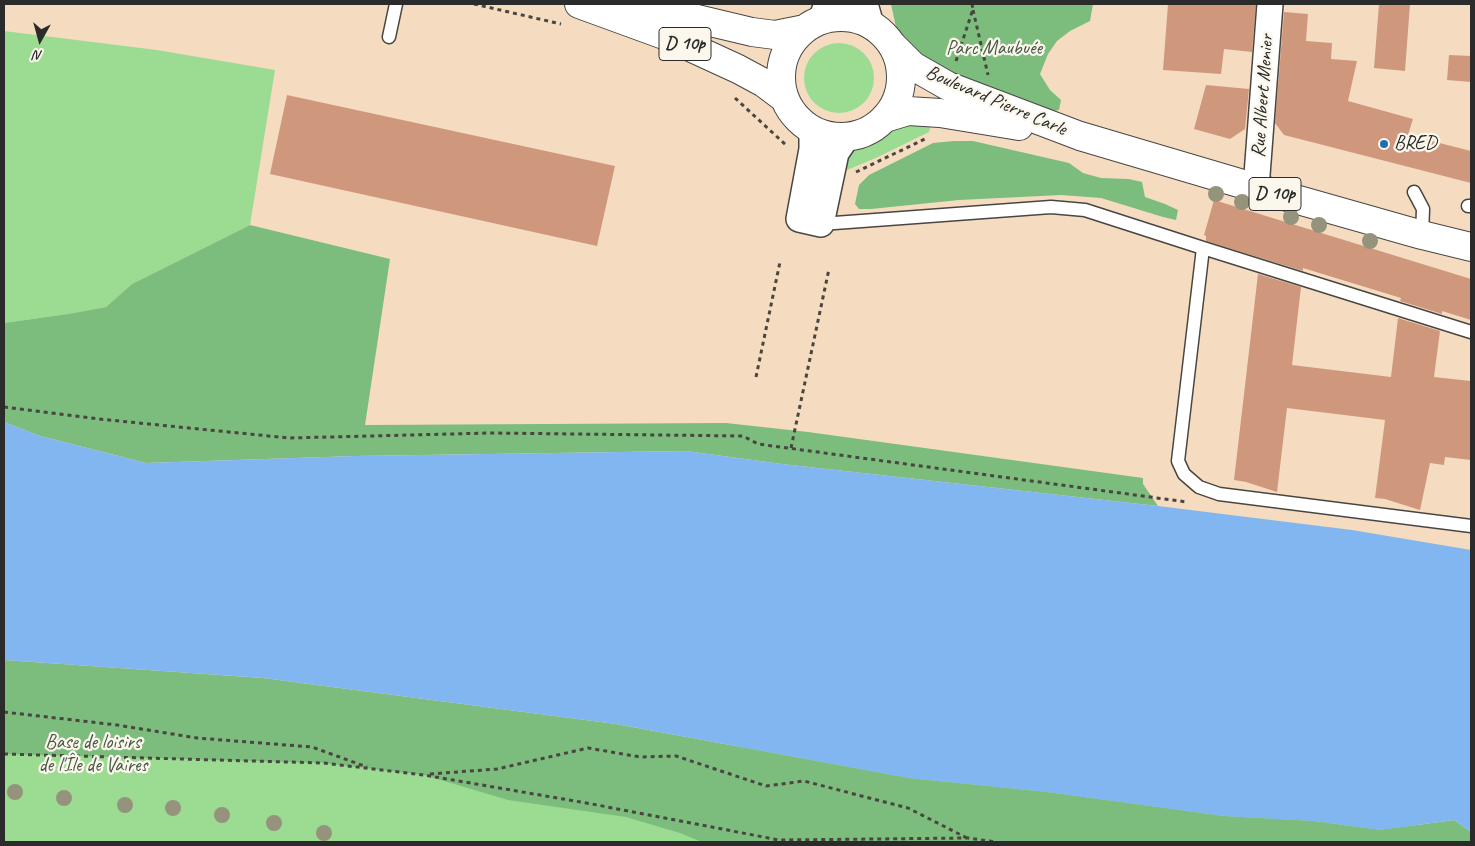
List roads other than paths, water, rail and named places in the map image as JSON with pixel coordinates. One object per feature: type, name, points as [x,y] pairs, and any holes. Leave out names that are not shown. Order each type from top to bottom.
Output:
[{"type":"main road","name":"D 10p","points":[[579,4],[664,35],[738,69],[784,98]]},
{"type":"main road","name":"D 10p","points":[[634,4],[752,32],[776,35],[817,18]]},
{"type":"main road","points":[[868,14],[892,45],[900,63],[901,82],[896,101],[885,118],[861,134],[847,137],[829,136],[812,130],[795,116],[784,98],[781,79],[783,60],[791,43],[817,18],[855,18],[868,14]]},
{"type":"main road","name":"Boulevard Pierre Carle","points":[[892,45],[913,66],[948,86],[1080,136],[1256,188],[1471,247]]},
{"type":"main road","name":"Boulevard Pierre Carle","points":[[885,118],[908,111],[940,113],[1080,136]]},
{"type":"street","name":"Rue Albert Menier","points":[[1256,188],[1270,4]]},
{"type":"street","points":[[812,130],[812,149],[799,219],[821,224],[836,153],[847,137]]},
{"type":"lane","points":[[389,37],[396,4]]},
{"type":"lane","points":[[1414,192],[1422,209],[1422,235]]},
{"type":"lane","points":[[821,224],[1051,207],[1085,210],[1471,332]]},
{"type":"lane","points":[[1203,248],[1178,461],[1184,474],[1199,487],[1219,494],[1471,526]]},
{"type":"water","points":[[4,422],[40,436],[146,463],[355,456],[686,451],[782,464],[1158,506],[1352,530],[1471,550],[1471,832],[1454,820],[1380,830],[1314,821],[1224,816],[1047,792],[909,778],[616,724],[263,678],[4,660]]},
{"type":"place","name":"BRED","points":[[1384,144]]},
{"type":"park label","name":"Parc Maubuée","points":[[994,49]]},
{"type":"park label","name":"Base de loisirs de l'Île de Vaires","points":[[93,754]]}]
